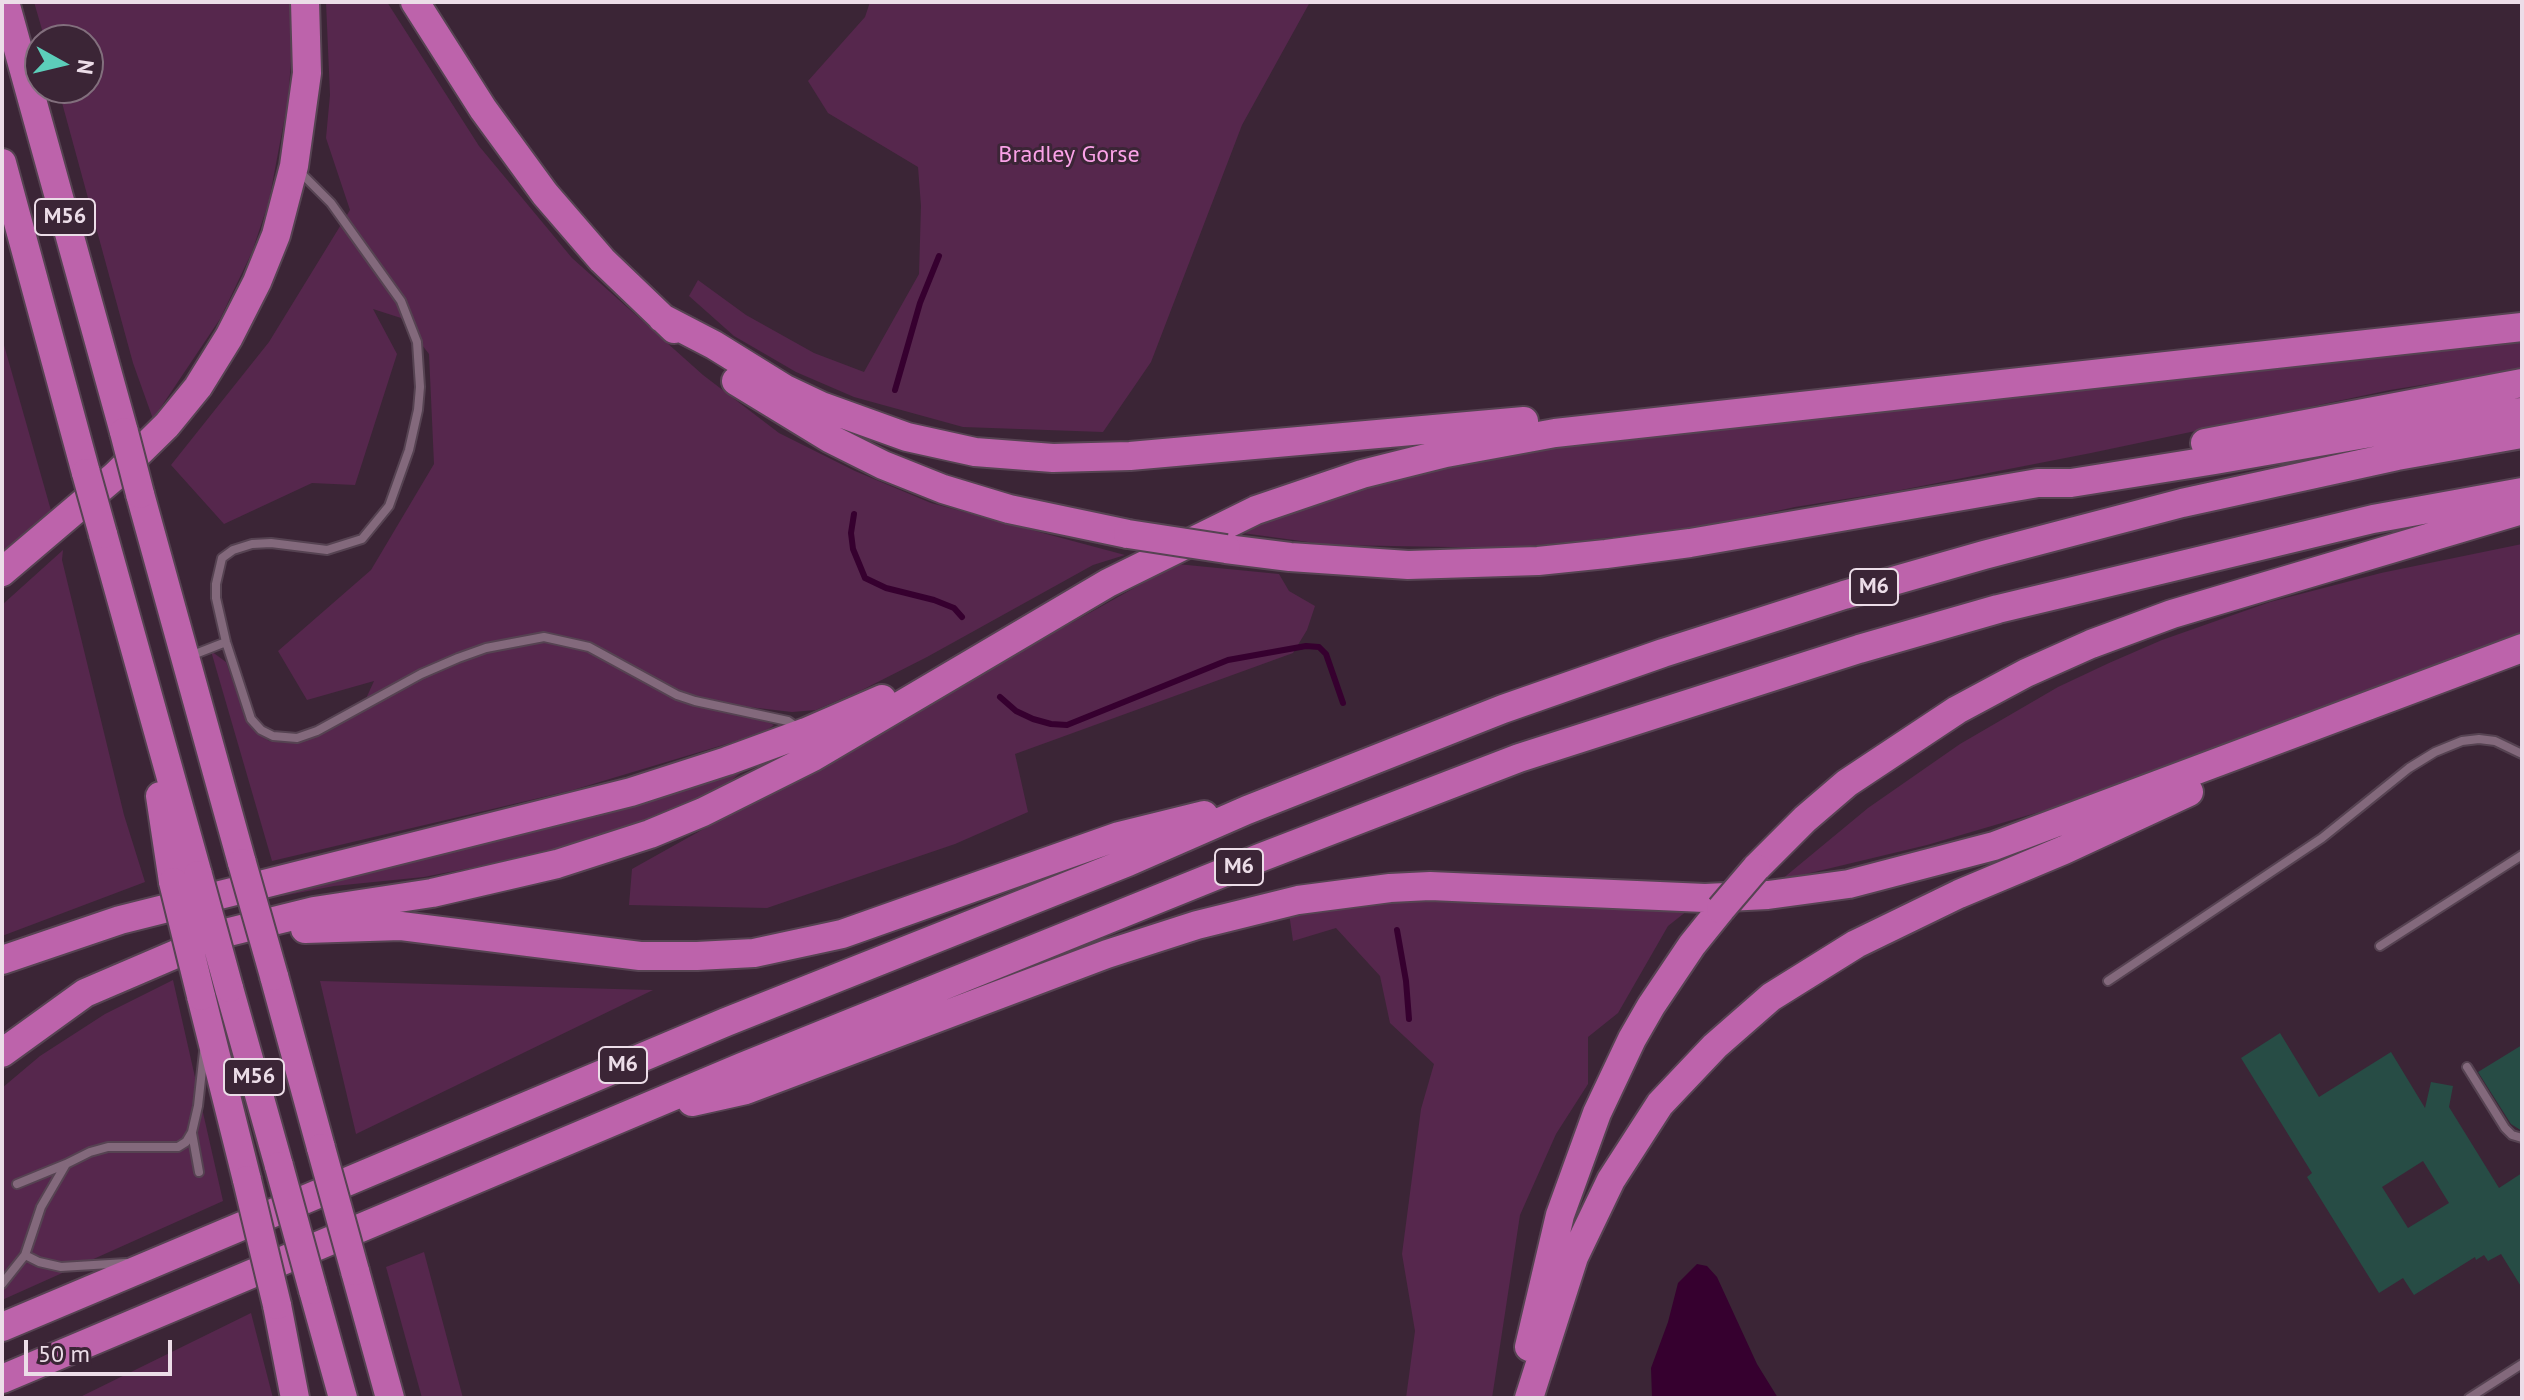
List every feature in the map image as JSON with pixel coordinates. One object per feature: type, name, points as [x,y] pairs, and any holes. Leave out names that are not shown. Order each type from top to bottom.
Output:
[{"type":"highway","name":"M56","points":[[5,2],[390,1398]]},
{"type":"highway","points":[[2,572],[115,476],[167,425],[198,387],[229,337],[257,282],[276,235],[294,166],[307,73],[305,2]]},
{"type":"highway","points":[[415,2],[483,109],[545,194],[602,260],[704,358],[747,389],[831,439],[883,465],[943,489],[1009,509],[1128,534],[1290,557],[1408,565],[1538,561],[1690,543],[2038,483],[2071,483],[2457,418],[2522,412]]},
{"type":"highway","name":"M56","points":[[2,163],[144,680],[185,878],[229,988],[343,1398]]},
{"type":"highway","points":[[662,318],[714,345],[785,389],[821,406],[907,437],[1001,455],[1053,458],[1130,456],[1551,419],[1698,416]]},
{"type":"highway","points":[[2,1053],[85,993],[225,933],[314,911],[489,882],[650,834],[703,812],[813,757],[1108,583],[1256,510],[1362,474],[1491,444],[1698,416],[2522,327]]},
{"type":"highway","points":[[2038,483],[2056,474],[2274,428],[2522,383]]},
{"type":"highway","name":"M6","points":[[2,1327],[726,1022],[1517,704],[1844,595],[1984,555],[2182,503],[2397,456],[2522,434]]},
{"type":"highway","name":"M6","points":[[2,1379],[624,1116],[966,976],[1533,753],[1859,649],[1998,609],[2373,519],[2522,492]]},
{"type":"highway","points":[[1519,1398],[1549,1254],[1577,1164],[1632,1039],[1692,945],[1756,868],[1805,819],[1847,783],[1957,710],[2026,673],[2091,644],[2172,614],[2522,510]]},
{"type":"highway","points":[[2,960],[120,920],[631,792],[806,732],[1019,635]]},
{"type":"highway","points":[[624,1116],[746,1090],[1107,954],[1255,910],[1343,893],[1390,888],[1488,887],[1705,898],[1849,884],[1994,846],[2522,648]]},
{"type":"highway","points":[[1529,1398],[1574,1257],[1611,1180],[1660,1104],[1734,1029],[1795,980],[1856,944],[1959,894],[2064,850],[2193,790],[2283,739]]},
{"type":"highway","points":[[149,964],[226,943],[312,928],[367,925],[446,930],[640,956],[754,953],[842,934],[1119,836],[1191,817],[1247,810]]},
{"type":"highway","points":[[185,878],[205,1009],[277,1305],[295,1398]]},
{"type":"lane","points":[[294,166],[331,203],[401,301],[417,342],[420,387],[409,450],[393,495],[378,522],[362,539],[327,550],[271,543],[252,544],[233,550],[222,558],[216,598],[226,642],[251,719],[261,730],[285,738],[317,731],[421,674],[486,648],[544,637],[589,647],[677,695],[714,707],[788,721],[806,732]]},
{"type":"lane","points":[[186,657],[226,642]]},
{"type":"lane","points":[[2108,981],[2322,838],[2409,768],[2435,752],[2462,741],[2479,739],[2495,741],[2522,754]]},
{"type":"lane","points":[[2380,946],[2522,855]]},
{"type":"lane","points":[[199,1172],[192,1132],[205,1009]]},
{"type":"lane","points":[[2467,1067],[2505,1128],[2512,1135],[2522,1138]]},
{"type":"lane","points":[[17,1184],[108,1147],[178,1147],[192,1132]]},
{"type":"lane","points":[[2,1284],[25,1255],[41,1207],[66,1164]]},
{"type":"lane","points":[[25,1255],[61,1267],[158,1260]]},
{"type":"lane","points":[[2469,1398],[2522,1364]]},
{"type":"green space","points":[[34,2],[290,2],[292,49],[288,100],[269,201],[252,252],[220,319],[153,419],[133,363],[62,104],[104,104],[104,24],[40,24]]},
{"type":"green space","points":[[326,2],[387,2],[479,146],[572,258],[703,375],[779,433],[855,471],[931,503],[1125,555],[1093,565],[927,657],[816,710],[792,712],[749,707],[757,717],[774,725],[763,733],[573,790],[272,861],[211,651],[226,662],[247,721],[269,741],[288,743],[318,735],[360,712],[374,681],[307,700],[278,651],[371,570],[434,464],[429,354],[401,318],[373,309],[397,354],[355,485],[312,483],[224,524],[171,465],[269,342],[350,210],[326,138],[330,95]]},
{"type":"green space","name":"Bradley Gorse","points":[[870,2],[1310,2],[1242,125],[1151,362],[1103,432],[963,427],[854,397],[796,372],[734,336],[689,296],[698,280],[746,315],[814,353],[864,372],[919,274],[921,206],[918,167],[828,113],[808,81],[865,17]]},
{"type":"green space","points":[[2,338],[52,514],[2,560]]},
{"type":"green space","points":[[2522,339],[2522,369],[2390,390],[2091,453],[1795,507],[1699,528],[1511,548],[1330,545],[1235,532],[1377,482],[1533,447]]},
{"type":"green space","points":[[2522,544],[2522,639],[2104,793],[1927,845],[1781,880],[1868,808],[1960,744],[2058,687],[2109,663],[2162,640],[2270,602],[2381,573]]},
{"type":"green space","points":[[63,550],[62,560],[124,815],[145,882],[2,936],[2,605]]},
{"type":"green space","points":[[1177,564],[1279,574],[1289,591],[1315,606],[1307,630],[1293,653],[1015,754],[1028,812],[955,844],[767,908],[629,905],[632,869]]},
{"type":"green space","points":[[744,770],[722,788],[577,847],[424,877],[334,886],[282,896],[282,889]]},
{"type":"green space","points":[[1399,897],[1697,903],[1668,926],[1618,1013],[1588,1037],[1588,1084],[1556,1134],[1520,1215],[1492,1398],[1406,1398],[1415,1331],[1402,1254],[1421,1109],[1434,1064],[1390,1023],[1380,976],[1336,928],[1293,941],[1289,913]]},
{"type":"green space","points":[[173,980],[223,1201],[2,1300],[2,1088],[40,1056],[105,1014]]},
{"type":"green space","points":[[320,981],[653,990],[356,1134]]},
{"type":"green space","points":[[424,1252],[463,1398],[422,1398],[386,1267]]},
{"type":"green space","points":[[251,1313],[273,1398],[78,1398]]},
{"type":"shaded area","points":[[1697,1264],[1707,1266],[1717,1277],[1757,1364],[1778,1398],[1652,1398],[1651,1368],[1678,1283]]},
{"type":"building","points":[[2280,1033],[2319,1097],[2391,1052],[2425,1108],[2431,1082],[2453,1086],[2449,1107],[2499,1188],[2522,1173],[2522,1288],[2501,1254],[2488,1261],[2484,1255],[2476,1260],[2475,1257],[2414,1295],[2403,1278],[2379,1293],[2307,1177],[2312,1173],[2241,1058]],"holes":[[[2423,1161],[2449,1203],[2408,1228],[2382,1187]]]},
{"type":"building","points":[[2522,1045],[2522,1131],[2511,1124],[2478,1072]]},
{"type":"waterway","points":[[895,390],[920,303],[939,256]]},
{"type":"waterway","points":[[854,514],[851,533],[853,549],[865,578],[886,588],[954,608],[962,617]]},
{"type":"waterway","points":[[1000,697],[1016,711],[1033,719],[1067,725],[1228,660],[1306,646],[1319,647],[1326,654],[1343,703]]},
{"type":"waterway","points":[[1397,930],[1409,1019]]}]
